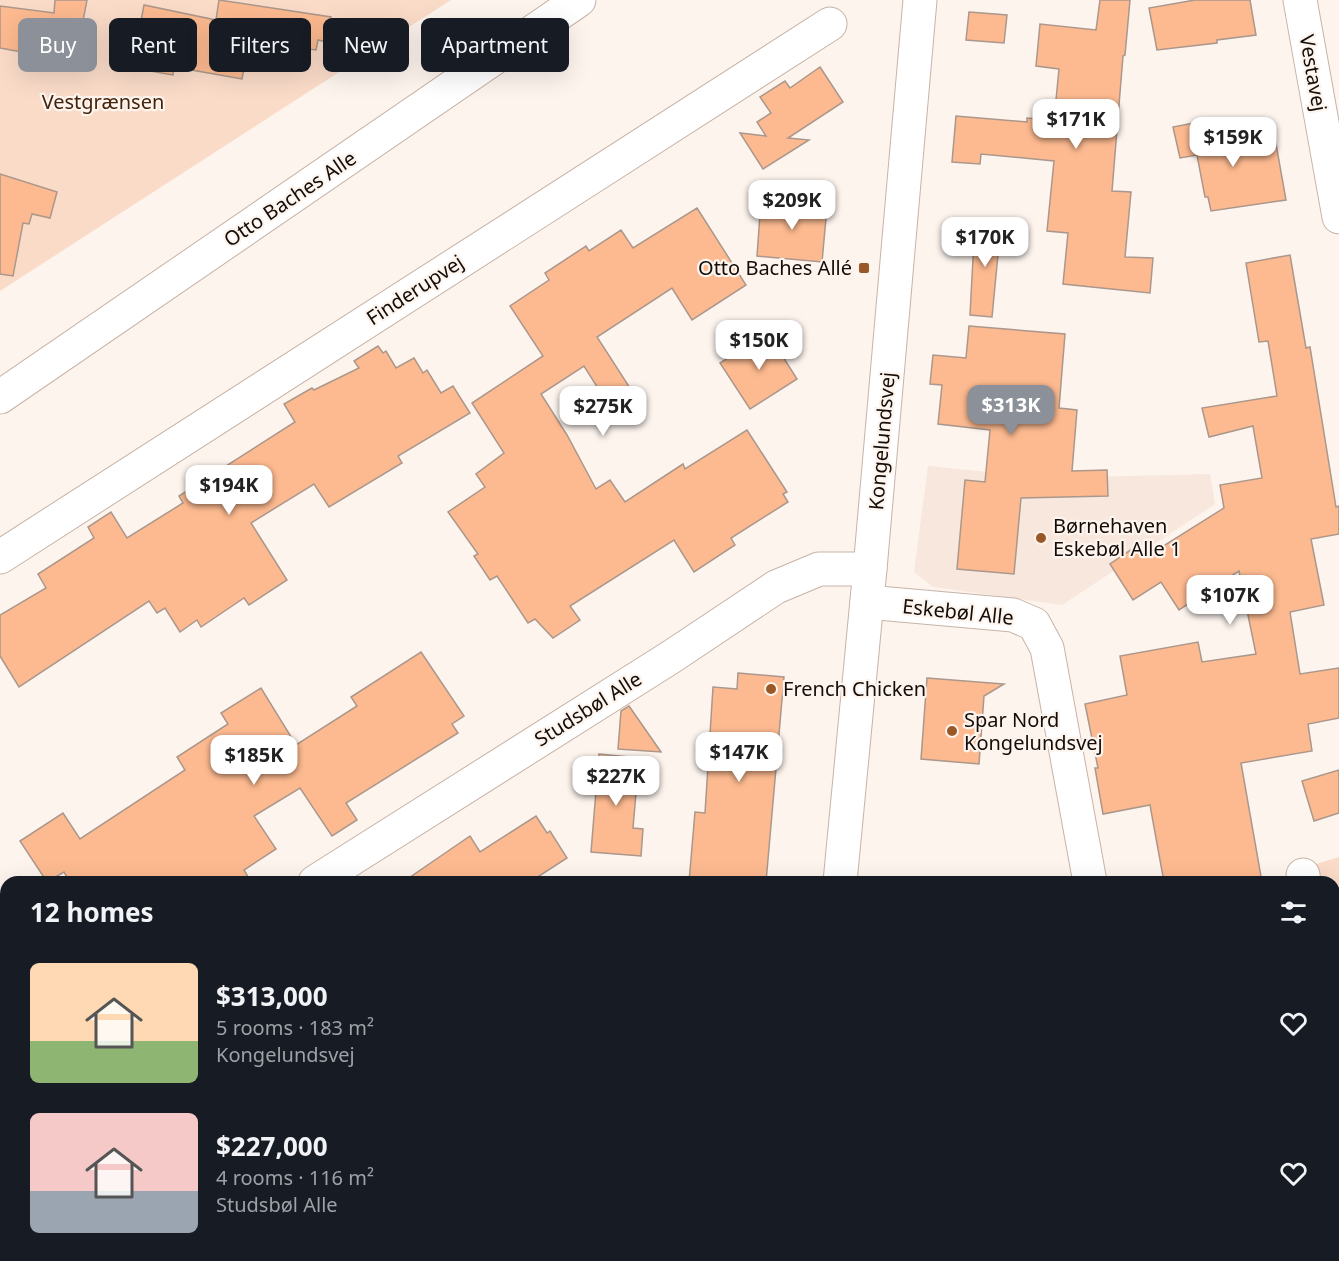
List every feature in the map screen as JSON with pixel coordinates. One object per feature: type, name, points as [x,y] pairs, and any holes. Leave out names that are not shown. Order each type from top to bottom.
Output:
[{"type":"street","name":"Otto Baches Alle","points":[[0,397],[579,0]]},
{"type":"street","name":"Kongelundsvej","points":[[841,876],[920,0]]},
{"type":"street","name":"Vestavej","points":[[1300,0],[1339,217]]},
{"type":"street","name":"Finderupvej","points":[[0,557],[830,24]]},
{"type":"street","name":"Studsbøl Alle","points":[[324,876],[661,663],[776,587],[819,569],[870,569]]},
{"type":"street","name":"Eskebøl Alle","points":[[867,602],[1013,615],[1034,624],[1047,648],[1089,876]]},
{"type":"shaded area","name":"Børnehaven Eskebøl Alle 1","points":[[928,466],[1049,478],[1210,474],[1215,504],[1062,605],[933,587],[914,572]]},
{"type":"green space","name":"Vestgrænsen","points":[[0,0],[451,0],[409,27],[409,18],[323,18],[323,72],[339,72],[0,291]]},
{"type":"green space","points":[[1339,857],[1339,876],[1288,876],[1287,873]]},
{"type":"building","points":[[55,0],[87,0],[84,18],[18,18],[18,51],[0,48],[0,6],[54,13]]},
{"type":"building","points":[[219,0],[331,17],[323,18],[323,41],[318,40],[316,50],[311,49],[311,18],[216,18]]},
{"type":"building","points":[[1100,0],[1130,0],[1112,191],[1131,192],[1125,257],[1153,258],[1150,293],[1063,284],[1068,233],[1047,231],[1054,161],[981,154],[980,164],[952,162],[956,116],[1027,122],[1027,118],[1054,120],[1059,69],[1036,66],[1040,24],[1096,30]]},
{"type":"building","points":[[1195,0],[1250,0],[1256,35],[1217,40],[1217,43],[1157,50],[1149,8]]},
{"type":"building","points":[[144,5],[209,19],[209,72],[243,72],[242,79],[197,71],[197,18],[142,18]]},
{"type":"building","points":[[969,12],[1007,15],[1004,43],[966,40]]},
{"type":"building","points":[[820,67],[843,102],[788,138],[809,140],[763,169],[740,133],[766,136],[757,122],[771,113],[760,97],[785,81],[790,88]]},
{"type":"building","points":[[155,72],[173,72],[173,75]]},
{"type":"building","points":[[1209,120],[1214,149],[1275,138],[1286,200],[1211,211],[1208,197],[1205,197],[1197,155],[1180,158],[1173,127]]},
{"type":"building","points":[[0,174],[57,192],[50,218],[32,214],[29,224],[23,223],[13,276],[0,274]]},
{"type":"building","points":[[761,201],[827,207],[822,262],[757,256]]},
{"type":"building","points":[[697,208],[746,285],[692,320],[672,288],[597,337],[639,402],[616,417],[584,366],[541,394],[567,435],[596,489],[610,480],[625,502],[683,464],[685,469],[747,430],[787,492],[783,494],[788,502],[731,538],[735,545],[694,572],[674,540],[570,606],[580,620],[553,638],[535,619],[528,623],[497,576],[490,580],[474,556],[478,554],[448,512],[485,487],[476,474],[504,453],[472,403],[543,356],[510,306],[549,280],[545,273],[586,246],[589,251],[621,230],[633,248]]},
{"type":"building","points":[[975,221],[1001,223],[992,317],[970,315]]},
{"type":"building","points":[[1290,255],[1306,348],[1310,347],[1336,507],[1339,506],[1339,534],[1311,539],[1324,605],[1290,612],[1300,674],[1339,668],[1339,718],[1308,724],[1312,751],[1241,763],[1261,876],[1163,876],[1150,805],[1103,814],[1095,768],[1098,768],[1085,704],[1127,695],[1120,656],[1198,642],[1202,662],[1256,654],[1239,571],[1179,610],[1161,582],[1133,600],[1110,564],[1138,545],[1146,557],[1224,508],[1220,485],[1262,478],[1253,426],[1209,437],[1202,408],[1277,396],[1268,341],[1259,342],[1246,263]]},
{"type":"building","points":[[969,326],[1065,334],[1059,408],[1077,410],[1072,471],[1107,470],[1108,496],[1021,498],[1014,574],[957,569],[965,480],[985,482],[990,430],[938,424],[942,385],[930,384],[933,355],[966,358]]},
{"type":"building","points":[[768,333],[797,379],[750,409],[720,363]]},
{"type":"building","points":[[378,346],[383,353],[386,351],[396,368],[414,358],[423,373],[427,370],[441,393],[453,386],[470,413],[398,456],[402,463],[329,507],[314,484],[251,523],[287,580],[249,605],[244,598],[201,627],[197,620],[180,632],[165,608],[157,613],[149,601],[19,687],[0,656],[0,615],[46,588],[38,574],[94,538],[88,527],[111,512],[127,538],[183,503],[179,496],[295,422],[284,404],[312,388],[314,390],[359,368],[354,361]]},
{"type":"building","points":[[421,652],[464,716],[452,724],[458,733],[346,803],[357,820],[332,836],[300,788],[254,816],[276,849],[244,870],[248,876],[66,876],[64,872],[57,876],[43,876],[20,841],[63,813],[80,839],[185,770],[177,757],[228,724],[221,713],[261,688],[296,745],[357,706],[351,697]]},
{"type":"building","points":[[738,673],[784,677],[767,876],[690,876],[695,812],[705,813],[713,687],[737,689]]},
{"type":"building","name":"Spar Nord Kongelundsvej","points":[[927,678],[1004,684],[984,696],[979,764],[921,759]]},
{"type":"building","points":[[629,706],[661,752],[618,749],[621,711]]},
{"type":"building","points":[[599,754],[639,758],[633,828],[643,829],[641,856],[591,852]]},
{"type":"building","points":[[1339,770],[1339,813],[1314,821],[1302,781]]},
{"type":"building","points":[[536,816],[547,833],[550,831],[567,858],[539,876],[412,876],[470,836],[480,852]]},
{"type":"place","name":"Otto Baches Allé","points":[[864,268]]},
{"type":"place","name":"Børnehaven Eskebøl Alle 1","points":[[1041,538]]},
{"type":"place","name":"French Chicken","points":[[771,689]]},
{"type":"place","name":"Spar Nord Kongelundsvej","points":[[952,731]]}]
